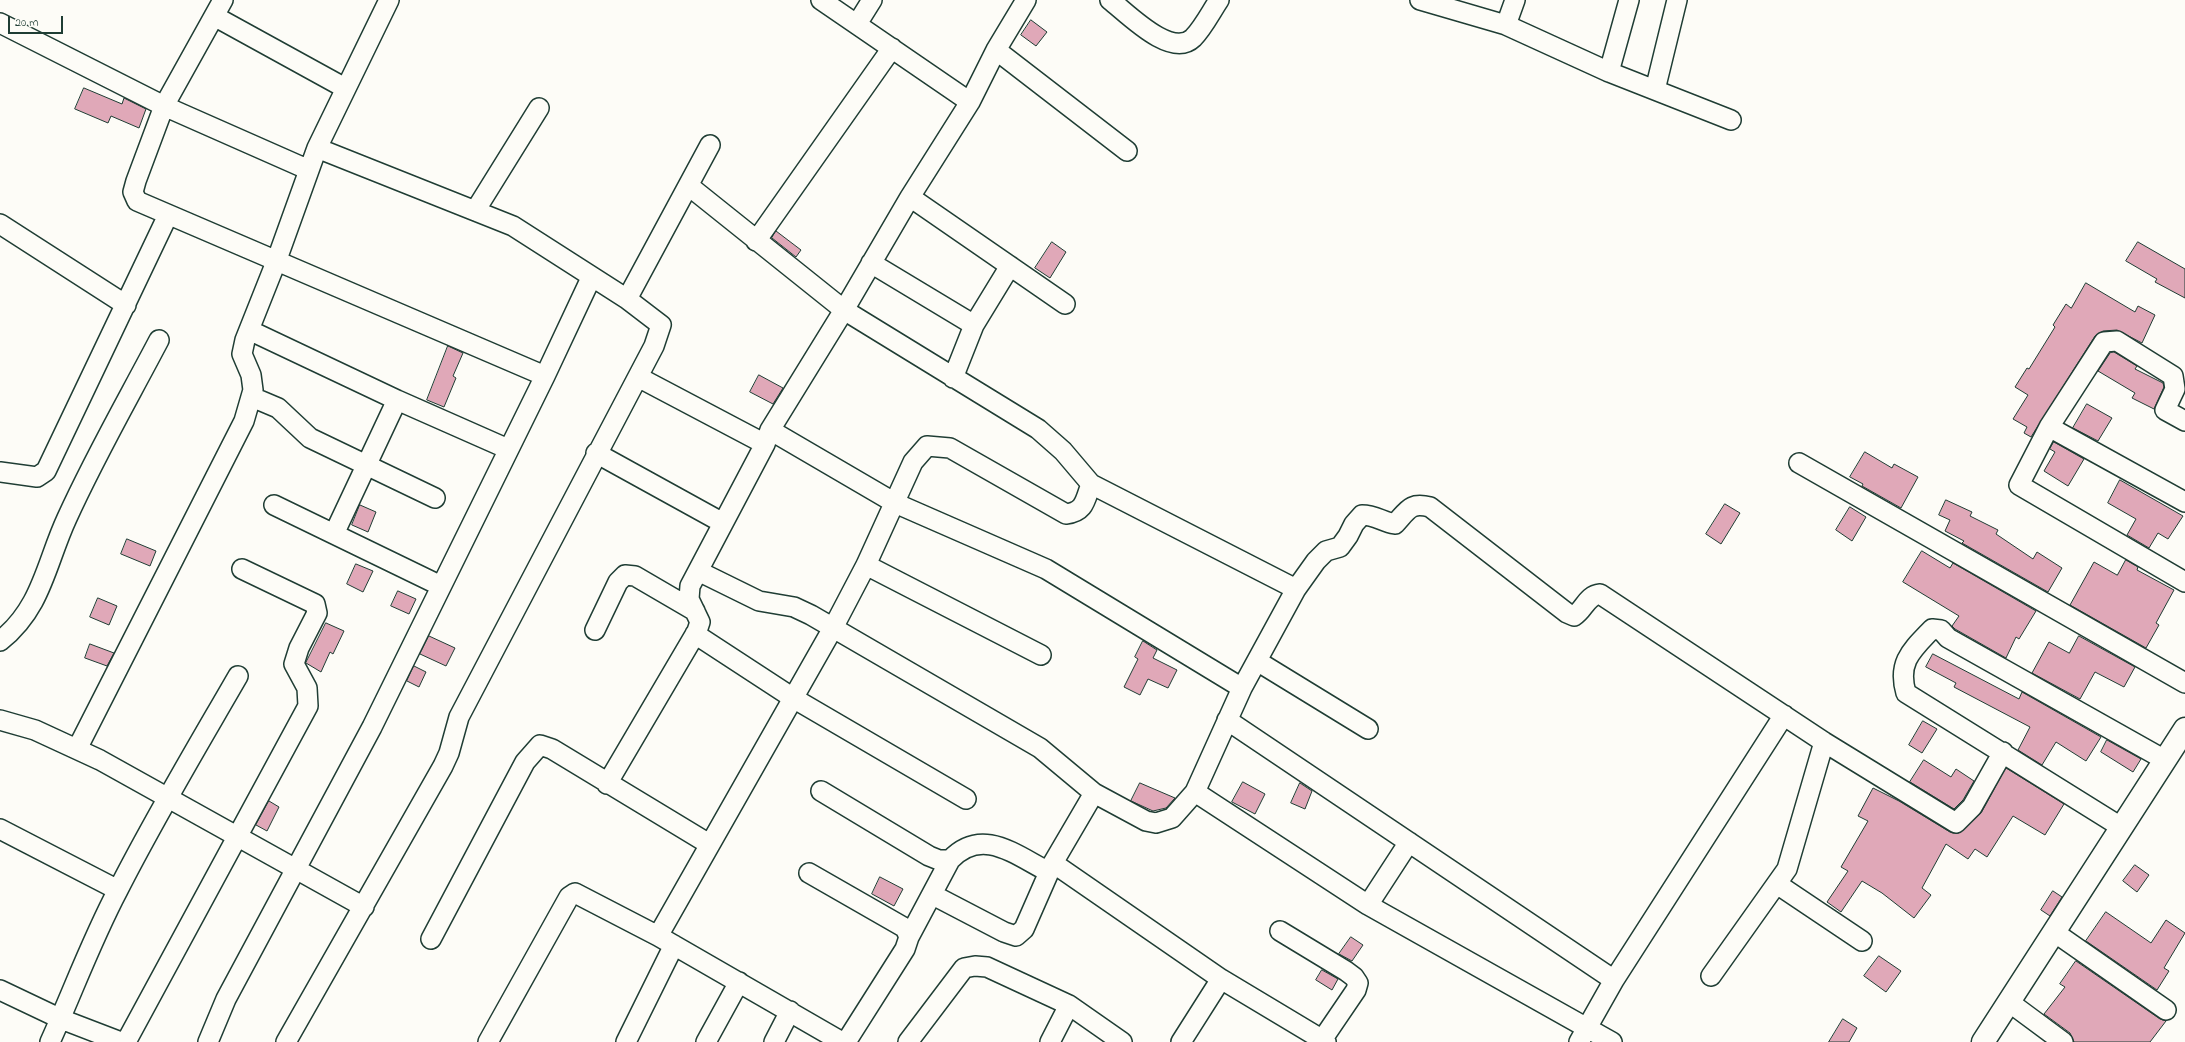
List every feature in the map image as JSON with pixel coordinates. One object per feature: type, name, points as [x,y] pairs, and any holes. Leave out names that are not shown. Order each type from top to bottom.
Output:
[{"type":"main road","points":[[1983,1042],[2185,729]]},
{"type":"street","points":[[77,749],[244,421],[253,390],[251,375],[242,354],[249,330],[276,262],[317,148],[389,0]]},
{"type":"street","points":[[821,0],[970,102]]},
{"type":"street","points":[[857,24],[872,0]]},
{"type":"street","points":[[607,784],[695,634],[700,622],[689,599],[690,586],[767,437],[910,197],[970,102],[996,50],[1026,0]]},
{"type":"street","points":[[1110,0],[1158,37],[1170,43],[1182,44],[1193,38],[1219,0]]},
{"type":"street","points":[[1420,0],[1506,25],[1609,72],[1731,120]]},
{"type":"street","points":[[1506,25],[1515,0]]},
{"type":"street","points":[[1609,72],[1629,0]]},
{"type":"street","points":[[1656,90],[1676,0]]},
{"type":"street","points":[[345,88],[219,8],[164,106],[133,192],[137,201],[168,216],[545,376]]},
{"type":"street","points":[[0,23],[164,106],[310,170]]},
{"type":"street","points":[[756,241],[892,48]]},
{"type":"street","points":[[996,50],[1127,151]]},
{"type":"street","points":[[475,211],[539,108]]},
{"type":"street","points":[[627,299],[710,145]]},
{"type":"street","points":[[286,1042],[443,766],[449,754],[459,716],[596,453],[638,377],[654,346],[661,325],[627,299],[591,278],[513,226],[317,148]]},
{"type":"street","points":[[689,186],[844,310],[1038,429],[1063,451],[1091,484],[1296,589]]},
{"type":"street","points":[[910,197],[1065,304]]},
{"type":"street","points":[[0,472],[37,477],[46,471],[168,216]]},
{"type":"street","points":[[0,224],[126,305]]},
{"type":"street","points":[[871,263],[974,325]]},
{"type":"street","points":[[953,378],[974,325],[1010,266]]},
{"type":"street","points":[[208,1042],[226,999],[372,727],[545,376],[591,278]]},
{"type":"street","points":[[249,330],[397,400],[508,449]]},
{"type":"street","points":[[0,641],[11,632],[35,600],[42,586],[67,517],[159,340]]},
{"type":"street","points":[[2185,421],[2165,410],[2175,389],[2172,376],[2117,341],[2104,342],[2099,347],[2049,427],[2019,485],[2185,582]]},
{"type":"street","points":[[638,377],[767,437],[895,502],[1046,569],[1242,688]]},
{"type":"street","points":[[252,397],[278,408],[310,438],[435,498]]},
{"type":"street","points":[[334,534],[397,400]]},
{"type":"street","points":[[2049,427],[2185,502]]},
{"type":"street","points":[[658,936],[833,628],[866,565],[913,462],[927,446],[950,448],[1066,514],[1075,513],[1081,508],[1091,484]]},
{"type":"street","points":[[596,453],[723,523]]},
{"type":"street","points":[[1799,463],[2185,683]]},
{"type":"street","points":[[274,505],[441,586]]},
{"type":"street","points":[[698,572],[759,601],[794,607],[833,628],[1040,748],[1094,793],[1146,821],[1156,823],[1172,818],[1195,792],[1242,688],[1296,589],[1316,561],[1326,551],[1340,547],[1354,524],[1362,515],[1373,515],[1384,522],[1395,524],[1410,507],[1420,505],[1430,508],[1567,613],[1574,616],[1580,613],[1591,597],[1600,594],[1824,742],[1956,824],[1972,807],[2003,752]]},
{"type":"street","points":[[866,565],[1040,655]]},
{"type":"street","points":[[126,1042],[236,836],[308,706],[307,688],[294,664],[299,648],[317,614],[315,604],[242,569]]},
{"type":"street","points":[[595,630],[618,582],[625,575],[635,576],[695,611]]},
{"type":"street","points":[[2122,827],[1906,693],[1902,678],[1907,656],[1932,628],[1941,630],[1948,638],[2165,760]]},
{"type":"street","points":[[695,634],[793,698],[966,799]]},
{"type":"street","points":[[1257,661],[1368,729]]},
{"type":"street","points":[[50,1042],[96,936],[118,890],[167,797],[238,676]]},
{"type":"street","points":[[1583,1035],[1614,980],[1784,715]]},
{"type":"street","points":[[0,720],[35,730],[77,749],[297,868],[364,907]]},
{"type":"street","points":[[1227,720],[1614,980]]},
{"type":"street","points":[[1710,976],[1787,869],[1824,742]]},
{"type":"street","points":[[432,939],[525,762],[540,745],[552,749],[607,784],[709,844]]},
{"type":"street","points":[[820,791],[929,856],[939,860],[950,860]]},
{"type":"street","points":[[1195,792],[1368,905],[1583,1035],[1612,1042]]},
{"type":"street","points":[[933,895],[1004,932],[1016,936],[1024,929],[1051,868],[1094,793]]},
{"type":"street","points":[[0,830],[118,890]]},
{"type":"street","points":[[1368,905],[1409,842]]},
{"type":"street","points":[[846,1042],[905,949],[909,937],[933,895],[950,860],[958,851],[970,844],[984,843],[1000,847],[1051,868],[1221,979],[1324,1041],[1356,990],[1358,983],[1354,977],[1346,971],[1280,931]]},
{"type":"street","points":[[809,873],[905,928],[909,937]]},
{"type":"street","points":[[1777,884],[1862,941]]},
{"type":"street","points":[[488,1042],[569,896],[575,893],[586,897],[658,936],[842,1042]]},
{"type":"street","points":[[2054,932],[2166,1010]]},
{"type":"street","points":[[626,1042],[674,945]]},
{"type":"street","points":[[908,1042],[964,968],[975,966],[987,967],[1069,1005],[1122,1042]]},
{"type":"street","points":[[1181,1042],[1221,979]]},
{"type":"street","points":[[706,1042],[739,982]]},
{"type":"street","points":[[0,990],[61,1019],[121,1042]]},
{"type":"street","points":[[2009,1002],[2063,1042]]},
{"type":"street","points":[[1050,1042],[1069,1005]]},
{"type":"street","points":[[774,1042],[790,1011]]},
{"type":"building","points":[[1031,20],[1047,32],[1036,46],[1021,35]]},
{"type":"building","points":[[84,88],[122,104],[124,98],[146,109],[139,128],[111,116],[108,123],[75,109]]},
{"type":"building","points":[[776,231],[801,250],[796,257],[772,238]]},
{"type":"building","points":[[1052,242],[1066,252],[1050,278],[1035,268]]},
{"type":"building","points":[[2138,242],[2185,269],[2185,298],[2155,282],[2157,279],[2126,261]]},
{"type":"building","points":[[2086,283],[2135,312],[2138,306],[2155,315],[2142,343],[2117,330],[2103,331],[2095,336],[2031,437],[2024,433],[2027,427],[2013,419],[2028,395],[2015,387],[2027,368],[2029,369],[2055,327],[2053,325],[2066,304],[2071,308]]},
{"type":"building","points":[[448,346],[463,353],[453,376],[456,378],[444,407],[427,400]]},
{"type":"building","points":[[2114,352],[2137,366],[2135,369],[2163,383],[2164,387],[2154,409],[2132,398],[2135,393],[2098,371],[2110,353]]},
{"type":"building","points":[[759,375],[783,388],[773,404],[750,392]]},
{"type":"building","points":[[2087,404],[2112,418],[2098,441],[2073,428]]},
{"type":"building","points":[[2054,442],[2084,459],[2068,486],[2044,471],[2055,452],[2050,449]]},
{"type":"building","points":[[1865,452],[1892,468],[1894,464],[1918,477],[1901,508],[1862,486],[1863,484],[1850,477]]},
{"type":"building","points":[[2120,480],[2183,516],[2168,539],[2158,533],[2149,548],[2127,535],[2136,519],[2108,503]]},
{"type":"building","points":[[1946,500],[1972,512],[1970,516],[1998,530],[1996,534],[2033,559],[2037,552],[2062,568],[2048,592],[1962,543],[1964,541],[1945,531],[1950,520],[1939,515]]},
{"type":"building","points":[[1725,504],[1740,513],[1721,544],[1706,534]]},
{"type":"building","points":[[360,505],[376,512],[368,532],[352,525]]},
{"type":"building","points":[[1850,507],[1866,517],[1852,541],[1836,530]]},
{"type":"building","points":[[127,539],[156,551],[150,566],[121,554]]},
{"type":"building","points":[[1922,551],[1950,568],[1953,563],[2036,611],[2019,639],[2016,637],[2006,658],[1955,629],[1952,626],[1959,616],[1903,582]]},
{"type":"building","points":[[2126,560],[2138,567],[2137,570],[2174,590],[2156,623],[2159,625],[2146,648],[2070,605],[2094,562],[2117,575]]},
{"type":"building","points":[[356,564],[373,571],[363,592],[347,584]]},
{"type":"building","points":[[398,591],[416,599],[409,614],[391,606]]},
{"type":"building","points":[[98,598],[117,606],[109,625],[90,617]]},
{"type":"building","points":[[326,623],[344,631],[333,654],[330,652],[321,672],[306,663]]},
{"type":"building","points":[[429,636],[455,648],[446,666],[420,654]]},
{"type":"building","points":[[2079,636],[2135,667],[2124,687],[2095,672],[2080,699],[2032,673],[2049,642],[2069,653]]},
{"type":"building","points":[[1143,641],[1157,650],[1153,658],[1177,670],[1168,688],[1148,679],[1140,695],[1124,687],[1138,659],[1135,657]]},
{"type":"building","points":[[90,644],[114,653],[107,666],[85,658]]},
{"type":"building","points":[[1933,654],[2019,699],[2022,692],[2101,737],[2086,761],[2056,742],[2042,765],[2018,750],[2030,727],[1954,687],[1956,683],[1926,667]]},
{"type":"building","points":[[414,666],[426,672],[419,687],[407,681]]},
{"type":"building","points":[[1923,721],[1937,729],[1922,753],[1909,745]]},
{"type":"building","points":[[2107,740],[2141,759],[2133,772],[2101,752]]},
{"type":"building","points":[[1924,760],[1951,777],[1956,769],[1974,781],[1963,800],[1954,809],[1910,782]]},
{"type":"building","points":[[2006,768],[2064,804],[2045,835],[2013,816],[1987,857],[1975,849],[1968,859],[1946,844],[1922,888],[1931,895],[1914,918],[1882,893],[1862,881],[1841,912],[1827,902],[1848,871],[1841,867],[1868,821],[1858,816],[1873,788],[1899,801],[1950,832],[1959,833],[1981,813]]},
{"type":"building","points":[[1243,782],[1265,794],[1255,814],[1232,802]]},
{"type":"building","points":[[1140,783],[1175,798],[1166,808],[1153,811],[1131,801]]},
{"type":"building","points":[[1300,783],[1312,791],[1305,809],[1291,803]]},
{"type":"building","points":[[269,801],[279,807],[267,831],[256,825]]},
{"type":"building","points":[[2135,865],[2149,875],[2137,892],[2123,881]]},
{"type":"building","points":[[880,877],[903,889],[894,906],[872,894]]},
{"type":"building","points":[[2053,891],[2062,897],[2050,916],[2041,910]]},
{"type":"building","points":[[2106,912],[2151,943],[2166,920],[2185,933],[2164,968],[2169,971],[2157,990],[2086,941]]},
{"type":"building","points":[[1351,937],[1363,945],[1352,961],[1339,954]]},
{"type":"building","points":[[1879,956],[1901,971],[1886,992],[1864,976]]},
{"type":"building","points":[[2076,961],[2160,1019],[2166,1021],[2150,1042],[2074,1042],[2070,1033],[2044,1014],[2065,987],[2060,984]]},
{"type":"building","points":[[1322,970],[1338,979],[1332,990],[1316,980]]},
{"type":"building","points":[[1843,1019],[1857,1028],[1849,1042],[1829,1042]]}]
